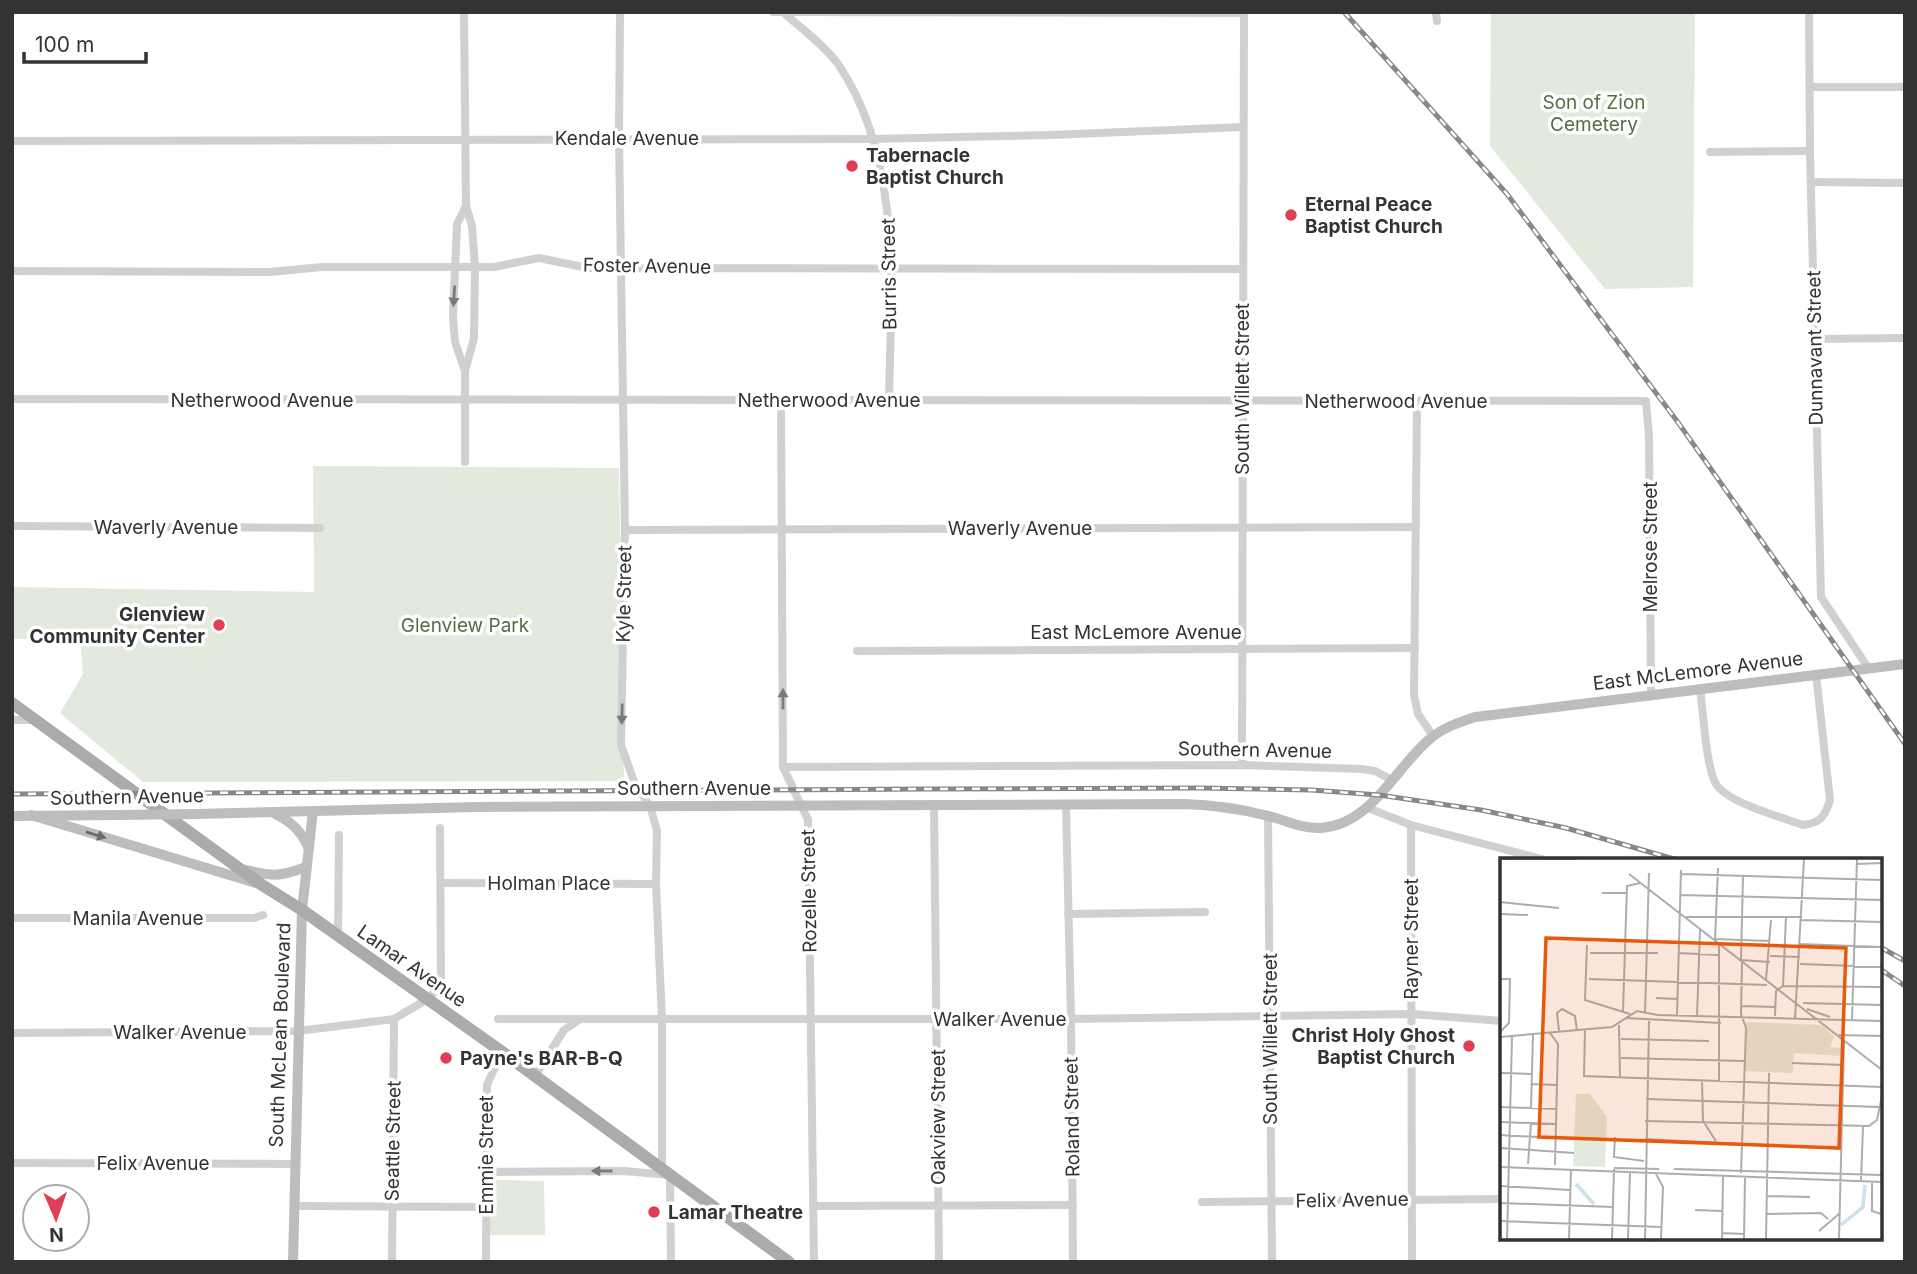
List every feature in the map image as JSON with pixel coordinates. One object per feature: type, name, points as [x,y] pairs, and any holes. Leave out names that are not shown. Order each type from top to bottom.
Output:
[{"type":"main road","name":"East McLemore Avenue","points":[[1392,780],[1433,736],[1452,725],[1475,717],[1651,693],[1905,664]]},
{"type":"main road","name":"Lamar Avenue","points":[[12,704],[262,885],[302,910],[505,1054],[789,1262]]},
{"type":"main road","name":"Southern Avenue","points":[[12,816],[477,807],[934,804],[1225,806],[1303,828],[1324,828],[1346,821],[1368,808],[1392,780]]},
{"type":"main road","name":"South McLean Boulevard","points":[[293,1262],[302,910],[313,811]]},
{"type":"main road","points":[[271,812],[292,822],[303,834],[309,850]]},
{"type":"main road","points":[[31,816],[262,885]]},
{"type":"main road","points":[[240,869],[272,876],[286,876],[306,867]]},
{"type":"street","points":[[464,12],[466,206],[472,226],[475,267],[474,338],[465,371],[465,462]]},
{"type":"street","name":"Kyle Street","points":[[620,12],[619,138],[625,530],[621,745],[635,784],[650,806],[657,830],[656,884],[671,1262]]},
{"type":"street","points":[[773,12],[1244,13]]},
{"type":"street","name":"Burris Street","points":[[783,12],[836,62],[861,102],[872,139],[887,206],[892,268],[889,400]]},
{"type":"street","name":"Dunnavant Street","points":[[1809,12],[1821,597],[1870,669]]},
{"type":"street","name":"South Willett Street","points":[[1242,765],[1244,13]]},
{"type":"street","points":[[1810,87],[1905,87]]},
{"type":"street","name":"Kendale Avenue","points":[[12,141],[872,139],[1242,127]]},
{"type":"street","points":[[1710,152],[1810,151]]},
{"type":"street","points":[[1811,182],[1905,183]]},
{"type":"street","points":[[465,371],[455,342],[454,329],[457,224],[466,206]]},
{"type":"street","name":"Foster Avenue","points":[[12,271],[270,272],[322,267],[495,267],[539,258],[588,268],[1242,269]]},
{"type":"street","points":[[1815,339],[1905,338]]},
{"type":"street","name":"Netherwood Avenue","points":[[12,399],[1646,401]]},
{"type":"street","name":"Rozelle Street","points":[[781,400],[783,767],[808,820],[814,1262]]},
{"type":"street","points":[[1417,401],[1414,695],[1418,714],[1433,736]]},
{"type":"street","name":"Melrose Street","points":[[1646,401],[1649,436],[1651,693]]},
{"type":"street","name":"Waverly Avenue","points":[[12,526],[320,528]]},
{"type":"street","name":"Waverly Avenue","points":[[625,530],[1414,527]]},
{"type":"street","name":"East McLemore Avenue","points":[[857,651],[1415,648]]},
{"type":"street","points":[[1700,688],[1711,767],[1716,783],[1729,796],[1803,825],[1815,824],[1825,816],[1830,800],[1816,674]]},
{"type":"street","points":[[12,720],[34,720]]},
{"type":"street","name":"Southern Avenue","points":[[783,767],[1242,765],[1362,769],[1375,771],[1392,780]]},
{"type":"street","name":"Oakview Street","points":[[934,804],[939,1262]]},
{"type":"street","name":"Roland Street","points":[[1066,805],[1073,1262]]},
{"type":"street","points":[[1368,808],[1411,825],[1538,858]]},
{"type":"street","name":"South Willett Street","points":[[1268,816],[1272,1262]]},
{"type":"street","name":"Rayner Street","points":[[1411,825],[1412,1262]]},
{"type":"street","points":[[426,1000],[441,986],[440,828]]},
{"type":"street","points":[[338,937],[340,835]]},
{"type":"street","name":"Holman Place","points":[[441,883],[656,884]]},
{"type":"street","points":[[1068,914],[1205,912]]},
{"type":"street","name":"Manila Avenue","points":[[12,918],[254,918],[263,915]]},
{"type":"street","name":"Walker Avenue","points":[[12,1033],[298,1031],[394,1019],[426,1000]]},
{"type":"street","name":"Walker Avenue","points":[[498,1020],[1071,1019],[1412,1014],[1500,1021]]},
{"type":"street","name":"Seattle Street","points":[[392,1262],[394,1019]]},
{"type":"street","points":[[535,1076],[564,1030],[579,1020]]},
{"type":"street","name":"Emmie Street","points":[[486,1262],[487,1085],[505,1054]]},
{"type":"street","name":"Felix Avenue","points":[[12,1163],[294,1164]]},
{"type":"street","points":[[486,1172],[666,1172]]},
{"type":"street","name":"Felix Avenue","points":[[1202,1202],[1500,1199]]},
{"type":"street","points":[[813,1206],[1073,1205]]},
{"type":"street","points":[[294,1206],[485,1207]]},
{"type":"green space","name":"Son of Zion Cemetery","points":[[1491,12],[1695,12],[1693,287],[1605,289],[1490,146]]},
{"type":"green space","name":"Glenview Park","points":[[313,466],[619,468],[624,781],[143,782],[60,713],[83,674],[80,638],[12,639],[12,587],[314,592]]},
{"type":"green space","points":[[490,1180],[544,1181],[545,1235],[490,1235]]},
{"type":"railway","points":[[1344,12],[1507,194],[1677,421],[1905,744]]},
{"type":"railway","points":[[12,794],[1199,788],[1311,790],[1379,795],[1481,810],[1566,828],[1671,858]]},
{"type":"railway","points":[[1882,948],[1905,961]]},
{"type":"railway","points":[[1882,970],[1905,986]]},
{"type":"place","name":"Tabernacle Baptist Church","points":[[852,166]]},
{"type":"place","name":"Eternal Peace Baptist Church","points":[[1291,215]]},
{"type":"place","name":"Glenview Community Center","points":[[219,625]]},
{"type":"place","name":"Christ Holy Ghost Baptist Church","points":[[1469,1046]]},
{"type":"place","name":"Payne's BAR-B-Q","points":[[446,1058]]},
{"type":"place","name":"Lamar Theatre","points":[[654,1212]]}]
